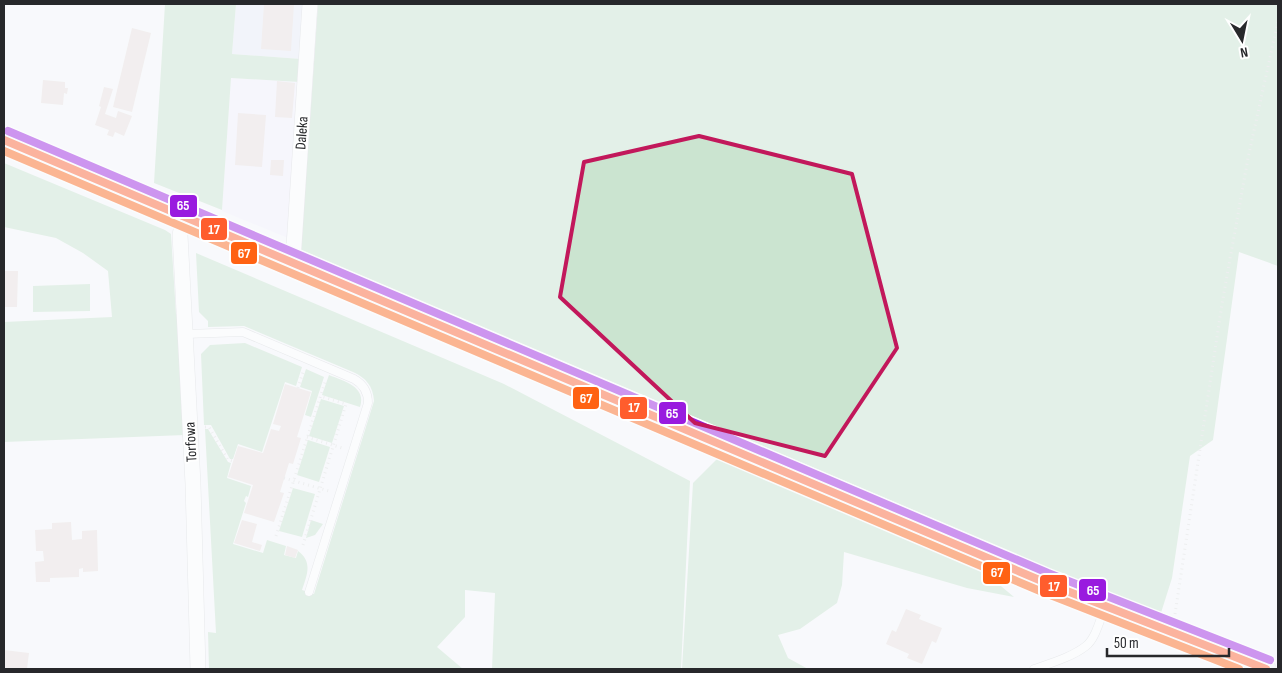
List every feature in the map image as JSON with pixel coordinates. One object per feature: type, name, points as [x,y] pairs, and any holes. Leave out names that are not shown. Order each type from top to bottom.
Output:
[{"type":"main road","points":[[4,140],[1044,582],[1266,669]]},
{"type":"street","name":"Daleka","points":[[294,262],[310,4]]},
{"type":"street","name":"Torfowa","points":[[184,216],[180,235],[196,558],[198,669]]},
{"type":"lane","points":[[186,334],[243,332],[360,382],[367,392],[368,403],[308,592]]},
{"type":"lane","points":[[1034,669],[1086,646],[1094,635],[1105,606]]},
{"type":"path","points":[[1169,632],[1175,614],[1222,304],[1248,158],[1278,20]]},
{"type":"path","points":[[298,388],[305,366],[312,369]]},
{"type":"path","points":[[276,536],[327,375]]},
{"type":"path","points":[[302,545],[346,404],[320,396]]},
{"type":"path","points":[[190,428],[209,426],[228,460],[233,461]]},
{"type":"path","points":[[307,437],[352,451]]},
{"type":"path","points":[[284,478],[339,495]]},
{"type":"highlighted area","points":[[699,136],[852,174],[897,348],[825,456],[695,423],[560,297],[584,162]]},
{"type":"shaded area","points":[[236,4],[304,4],[301,59],[232,54]]},
{"type":"shaded area","points":[[231,78],[299,82],[288,238],[222,211]]},
{"type":"green space","points":[[165,4],[236,4],[232,54],[301,59],[299,82],[231,78],[222,210],[154,183]]},
{"type":"green space","points":[[318,4],[1278,4],[1278,266],[1239,252],[1213,440],[1190,456],[1172,578],[1160,616],[301,250]]},
{"type":"green space","points":[[4,163],[171,234],[176,314],[179,315],[185,435],[4,442],[4,322],[112,317],[108,271],[83,253],[56,238],[4,227]]},
{"type":"green space","points":[[196,253],[504,384],[690,481],[681,669],[492,669],[495,593],[465,590],[465,617],[437,647],[463,669],[209,669],[208,632],[216,633],[205,429],[208,429],[228,462],[231,463],[227,478],[251,486],[248,497],[246,496],[244,501],[246,503],[233,544],[263,553],[267,540],[286,546],[284,555],[296,558],[298,551],[306,560],[308,569],[302,590],[314,594],[374,401],[368,383],[353,372],[244,326],[208,327],[208,321],[199,312]]},
{"type":"green space","points":[[90,284],[90,311],[33,312],[33,286]]},
{"type":"green space","points":[[245,343],[302,367],[296,386],[285,382],[262,452],[238,444],[233,459],[230,459],[211,425],[204,425],[201,354],[210,345]]},
{"type":"green space","points":[[306,369],[324,377],[311,417],[305,415],[312,391],[300,387]]},
{"type":"green space","points":[[329,375],[347,382],[357,390],[360,394],[360,407],[322,395]]},
{"type":"green space","points":[[321,399],[344,406],[332,443],[309,436]]},
{"type":"green space","points":[[308,440],[330,447],[319,482],[297,475]]},
{"type":"green space","points":[[721,455],[983,571],[1014,597],[967,588],[844,552],[842,585],[837,603],[800,629],[778,635],[788,658],[808,669],[682,669],[693,483]]},
{"type":"green space","points":[[293,488],[315,494],[302,537],[279,531]]},
{"type":"green space","points":[[311,520],[323,524],[315,535],[306,538]]},
{"type":"building","points":[[264,4],[294,4],[291,51],[261,49]]},
{"type":"building","points":[[132,28],[151,33],[132,112],[113,107]]},
{"type":"building","points":[[43,80],[65,82],[65,88],[68,88],[67,94],[64,93],[63,105],[41,103]]},
{"type":"building","points":[[277,81],[295,83],[292,118],[275,117]]},
{"type":"building","points":[[104,87],[113,89],[105,114],[116,118],[118,111],[132,116],[124,136],[115,132],[113,137],[107,135],[109,130],[95,125],[101,107],[99,106]]},
{"type":"building","points":[[238,113],[266,115],[262,167],[235,165]]},
{"type":"building","points":[[271,160],[284,160],[283,176],[270,175]]},
{"type":"building","points":[[4,271],[18,271],[17,307],[4,307]]},
{"type":"building","points":[[285,384],[311,392],[297,437],[301,438],[293,464],[289,463],[280,492],[284,493],[274,522],[244,513],[253,485],[228,477],[238,446],[263,453],[271,429],[279,431],[281,426],[273,424]]},
{"type":"building","points":[[242,520],[257,524],[252,542],[262,545],[260,551],[234,543]]},
{"type":"building","points":[[71,522],[72,540],[82,539],[82,531],[97,530],[98,571],[83,572],[83,568],[79,569],[79,577],[50,578],[50,582],[36,582],[35,562],[44,561],[43,551],[36,551],[35,530],[52,529],[52,523]]},
{"type":"building","points":[[287,546],[298,550],[295,558],[285,555]]},
{"type":"building","points":[[906,609],[921,615],[919,619],[942,628],[936,643],[932,641],[922,664],[907,658],[909,654],[886,644],[892,630],[896,632]]},
{"type":"building","points":[[4,650],[29,653],[27,669],[4,669]]},
{"type":"transit line","name":"65","points":[[8,131],[1048,573],[1270,660]]},
{"type":"transit line","name":"17","points":[[4,140],[1044,582],[1266,669]]},
{"type":"transit line","name":"67","points":[[4,151],[1040,591],[1239,669]]}]
